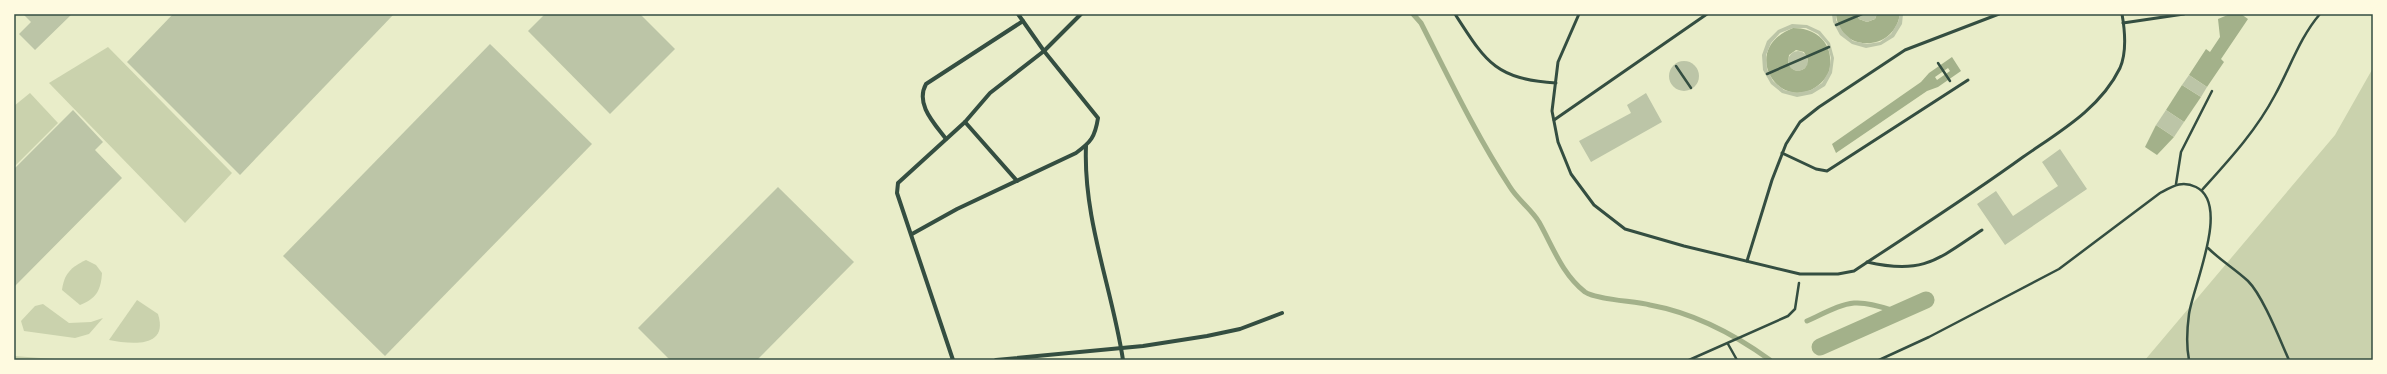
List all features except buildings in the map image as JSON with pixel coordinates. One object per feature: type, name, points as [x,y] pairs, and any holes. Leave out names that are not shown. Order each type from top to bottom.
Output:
[{"type":"street","points":[[912,234],[957,209],[1076,154],[1086,146],[1096,134],[1098,118],[1044,51],[1018,14]]},
{"type":"street","points":[[953,360],[897,193],[898,183],[965,122],[990,93],[1044,51],[1081,14]]},
{"type":"street","points":[[946,138],[932,120],[922,100],[921,92],[926,84],[1023,21]]},
{"type":"street","points":[[965,122],[1017,181]]},
{"type":"street","points":[[1086,146],[1085,167],[1094,232],[1123,360]]},
{"type":"street","points":[[996,360],[1121,348],[1224,333],[1282,313]]},
{"type":"lane","points":[[1455,14],[1476,48],[1490,64],[1509,75],[1529,81],[1556,83]]},
{"type":"lane","points":[[1579,14],[1558,62],[1552,111],[1558,142],[1571,174],[1594,205],[1625,229],[1800,274],[1838,274],[1854,271],[1974,193],[2084,114],[2106,91],[2120,66],[2126,36],[2122,14]]},
{"type":"lane","points":[[1554,120],[1708,14]]},
{"type":"lane","points":[[1747,261],[1782,153],[1800,122],[1878,66],[1905,50],[2000,14]]},
{"type":"lane","points":[[2124,23],[2184,14]]},
{"type":"lane","points":[[1782,153],[1816,169],[1827,171],[1968,80]]},
{"type":"lane","points":[[1866,262],[1889,268],[1922,266],[1936,260],[1982,230]]},
{"type":"path","points":[[1836,25],[1862,14]]},
{"type":"path","points":[[2202,190],[2250,136],[2275,95],[2306,34],[2320,14]]},
{"type":"path","points":[[1767,74],[1830,47]]},
{"type":"path","points":[[1938,63],[1951,82]]},
{"type":"path","points":[[1676,66],[1691,88]]},
{"type":"path","points":[[2176,184],[2181,152],[2212,91]]},
{"type":"path","points":[[1879,360],[1956,323],[2059,269],[2160,193],[2176,184],[2189,183],[2202,190],[2210,208],[2208,247],[2189,314],[2187,350],[2189,360]]},
{"type":"path","points":[[2208,247],[2219,259],[2249,282],[2262,303],[2289,360]]},
{"type":"path","points":[[1689,360],[1728,344],[1788,316],[1795,309],[1800,274]]},
{"type":"path","points":[[1728,344],[1737,360]]},
{"type":"shaded area","points":[[1836,14],[1857,14],[1859,19],[1867,22],[1875,19],[1877,14],[1900,14],[1896,27],[1888,36],[1878,41],[1867,43],[1856,41],[1846,36],[1839,27]]},
{"type":"shaded area","points":[[2230,14],[2241,14],[2248,19],[2221,59],[2224,62],[2207,87],[2189,75],[2206,49],[2210,52],[2220,37],[2218,19]]},
{"type":"shaded area","points":[[1793,28],[1809,31],[1821,38],[1829,50],[1830,58],[1830,67],[1827,76],[1823,81],[1816,87],[1802,93],[1789,91],[1778,85],[1770,75],[1766,63],[1768,50],[1777,38]],"holes":[[[1796,50],[1804,52],[1808,60],[1805,68],[1798,71],[1793,69],[1788,63],[1789,55]]]},
{"type":"shaded area","points":[[108,47],[232,173],[185,223],[49,83]]},
{"type":"shaded area","points":[[1952,57],[1961,71],[1938,87],[1927,91],[1836,153],[1832,144],[1921,82],[1929,73]],"holes":[[[1948,68],[1950,71],[1937,80],[1935,77]]]},
{"type":"shaded area","points":[[1685,63],[1694,67],[1698,76],[1694,85],[1685,89],[1676,85],[1672,76],[1676,67]]},
{"type":"shaded area","points":[[2373,68],[2373,360],[2145,360],[2335,135]]},
{"type":"shaded area","points":[[2182,85],[2201,97],[2184,122],[2166,110]]},
{"type":"shaded area","points":[[30,93],[58,123],[14,167],[14,106]]},
{"type":"shaded area","points":[[2156,125],[2174,137],[2157,155],[2145,147]]},
{"type":"shaded area","points":[[86,260],[96,265],[102,273],[97,293],[90,300],[80,305],[62,290],[64,280],[72,268]]},
{"type":"shaded area","points":[[137,300],[158,314],[160,325],[158,333],[153,339],[146,342],[127,343],[109,340]]},
{"type":"shaded area","points":[[43,304],[69,323],[91,322],[103,318],[89,334],[75,338],[24,331],[21,321],[35,306]]},
{"type":"shaded area","points":[[14,356],[54,359],[14,360]]},
{"type":"waterway","points":[[1413,14],[1421,23],[1463,106],[1513,192],[1539,222],[1564,269],[1577,285],[1585,292],[1598,297],[1666,309],[1698,319],[1728,333],[1770,360]]},
{"type":"waterway","points":[[1820,347],[1926,300]]},
{"type":"waterway","points":[[1807,321],[1833,309],[1851,303],[1870,304],[1898,312]]}]
